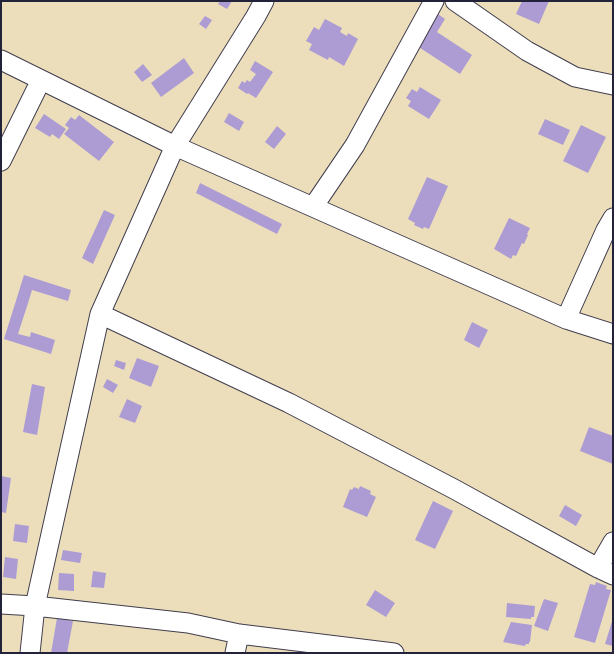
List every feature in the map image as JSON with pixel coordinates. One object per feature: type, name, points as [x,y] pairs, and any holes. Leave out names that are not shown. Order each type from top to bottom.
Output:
[{"type":"street","points":[[30,653],[35,606],[100,314],[175,146],[264,1]]},
{"type":"street","points":[[313,207],[355,146],[434,1]]},
{"type":"street","points":[[455,1],[527,51],[575,77],[613,85]]},
{"type":"street","points":[[1,60],[175,146],[566,319],[613,334]]},
{"type":"street","points":[[1,161],[41,80]]},
{"type":"street","points":[[566,319],[606,230],[613,218]]},
{"type":"street","points":[[100,314],[289,402],[605,571],[613,542]]},
{"type":"street","points":[[1,604],[35,606],[188,622],[238,634],[394,653]]},
{"type":"street","points":[[235,653],[238,634]]},
{"type":"building","points":[[220,1],[232,1],[227,9],[218,4]]},
{"type":"building","points":[[522,1],[549,1],[539,24],[516,14]]},
{"type":"building","points":[[435,12],[445,19],[437,32],[472,55],[460,74],[414,44]]},
{"type":"building","points":[[205,16],[212,20],[206,29],[199,24]]},
{"type":"building","points":[[325,19],[342,28],[340,32],[347,36],[348,33],[358,39],[344,66],[329,57],[328,60],[309,50],[312,44],[306,41],[314,27],[319,30]]},
{"type":"building","points":[[184,58],[194,73],[161,97],[151,83]]},
{"type":"building","points":[[255,61],[273,72],[256,98],[238,88],[242,81],[245,83],[247,80],[250,82],[256,74],[250,70]]},
{"type":"building","points":[[143,64],[152,75],[142,82],[134,72]]},
{"type":"building","points":[[420,87],[441,100],[429,119],[408,106],[411,101],[406,98],[412,89],[417,92]]},
{"type":"building","points":[[229,113],[244,122],[239,131],[224,122]]},
{"type":"building","points":[[44,114],[66,129],[59,139],[52,134],[50,137],[35,128]]},
{"type":"building","points":[[79,115],[114,142],[99,161],[64,134],[69,128],[65,125],[71,117],[75,120]]},
{"type":"building","points":[[545,119],[570,130],[563,145],[538,134]]},
{"type":"building","points":[[581,125],[606,137],[588,173],[563,161]]},
{"type":"building","points":[[277,126],[286,134],[274,149],[265,142]]},
{"type":"building","points":[[427,177],[448,186],[429,229],[424,227],[423,229],[414,225],[415,223],[408,219]]},
{"type":"building","points":[[200,183],[282,224],[277,234],[196,193]]},
{"type":"building","points":[[104,210],[115,215],[93,264],[82,258]]},
{"type":"building","points":[[509,218],[530,228],[524,244],[522,243],[516,256],[513,255],[511,259],[494,249]]},
{"type":"building","points":[[24,275],[71,290],[68,301],[32,290],[18,334],[30,337],[31,332],[55,340],[51,354],[4,339]]},
{"type":"building","points":[[472,322],[488,330],[479,348],[464,340]]},
{"type":"building","points":[[137,358],[159,366],[151,387],[129,378]]},
{"type":"building","points":[[116,360],[126,363],[124,370],[114,366]]},
{"type":"building","points":[[107,379],[118,385],[113,393],[103,387]]},
{"type":"building","points":[[32,384],[45,387],[37,435],[23,432]]},
{"type":"building","points":[[127,399],[142,406],[135,423],[119,417]]},
{"type":"building","points":[[589,427],[613,436],[613,464],[580,451]]},
{"type":"building","points":[[1,476],[11,478],[6,513],[1,512]]},
{"type":"building","points":[[360,486],[371,491],[370,494],[376,497],[367,517],[343,507],[350,489],[352,490],[354,487],[359,489]]},
{"type":"building","points":[[433,501],[453,511],[435,549],[415,540]]},
{"type":"building","points":[[565,505],[582,515],[576,526],[559,516]]},
{"type":"building","points":[[15,524],[29,526],[27,543],[13,541]]},
{"type":"building","points":[[63,550],[82,553],[80,563],[61,560]]},
{"type":"building","points":[[5,557],[18,559],[16,579],[3,577]]},
{"type":"building","points":[[93,571],[106,573],[104,588],[91,587]]},
{"type":"building","points":[[59,573],[74,574],[74,591],[58,590]]},
{"type":"building","points":[[596,582],[607,586],[606,589],[611,590],[595,643],[574,637],[590,584],[595,585]]},
{"type":"building","points":[[375,590],[395,603],[386,617],[366,605]]},
{"type":"building","points":[[544,599],[558,603],[548,631],[534,626]]},
{"type":"building","points":[[507,603],[535,606],[534,617],[531,617],[531,619],[506,617]]},
{"type":"building","points":[[57,618],[73,621],[67,653],[51,653]]},
{"type":"building","points":[[613,618],[613,646],[605,644]]},
{"type":"building","points":[[511,622],[532,625],[529,644],[526,644],[525,646],[503,642]]}]
